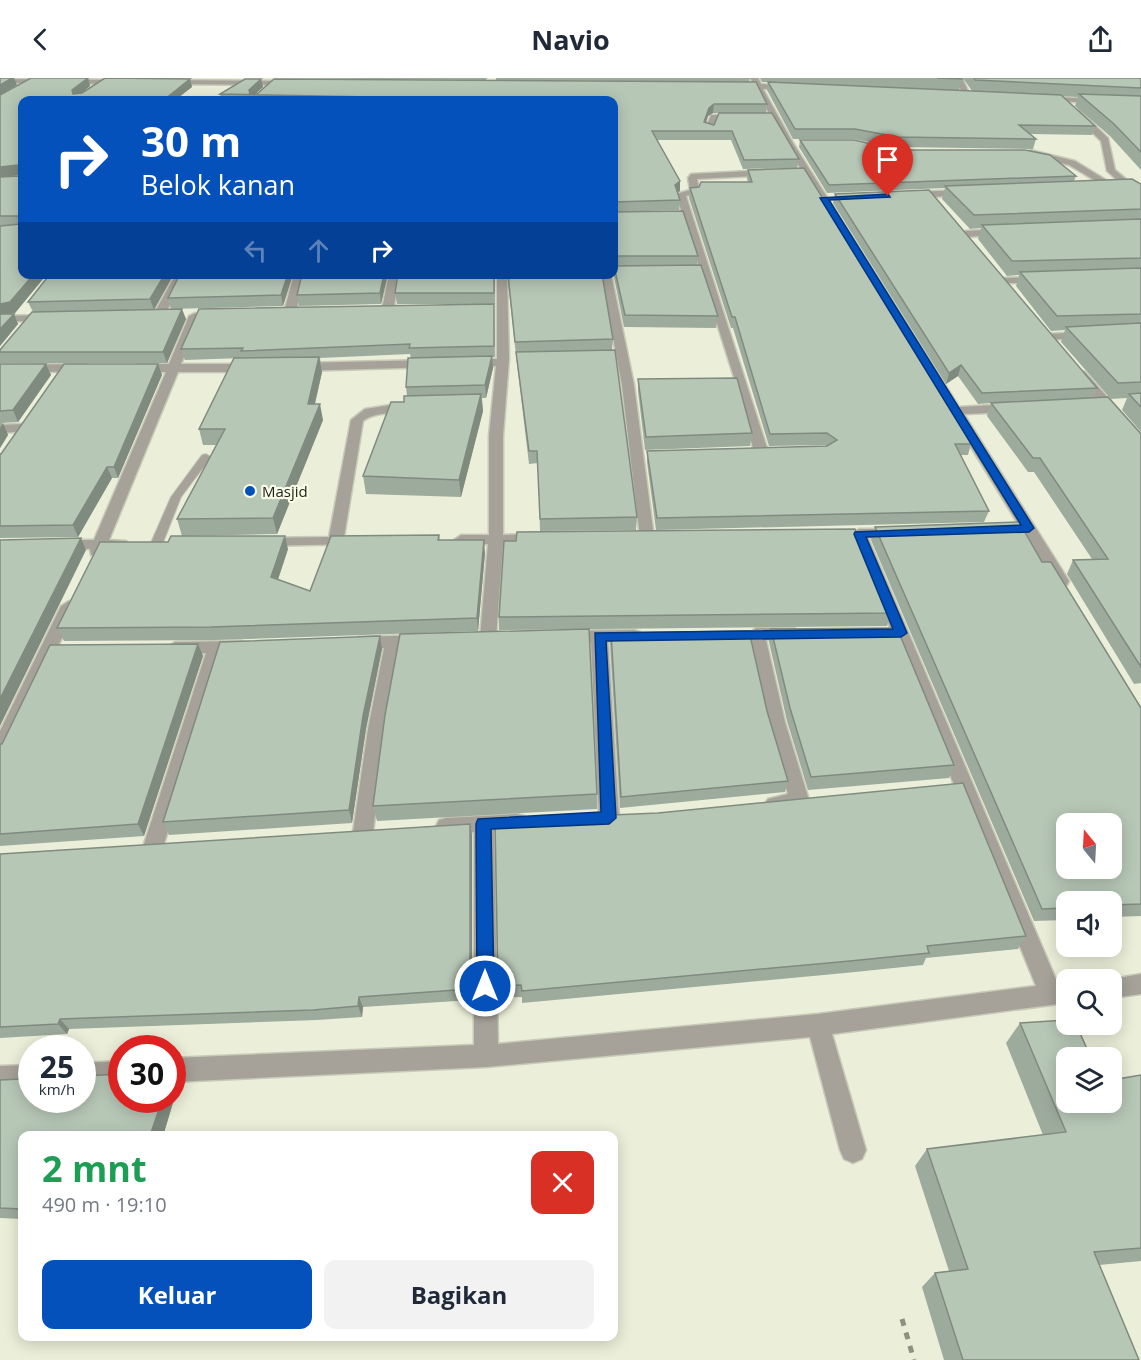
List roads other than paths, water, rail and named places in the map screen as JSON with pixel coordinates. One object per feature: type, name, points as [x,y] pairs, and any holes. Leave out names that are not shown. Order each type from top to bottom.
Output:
[{"type":"street","points":[[958,78],[968,94]]},
{"type":"street","points":[[18,90],[33,81]]},
{"type":"street","points":[[3,82],[138,82]]},
{"type":"street","points":[[88,94],[105,82]]},
{"type":"street","points":[[160,82],[271,86],[305,82]]},
{"type":"street","points":[[756,82],[789,143],[808,172],[830,198],[956,411],[1070,596]]},
{"type":"street","points":[[723,86],[756,82],[804,88]]},
{"type":"street","points":[[956,94],[979,95]]},
{"type":"street","points":[[1034,97],[1141,104]]},
{"type":"street","points":[[1058,98],[1089,123],[1105,140],[1111,171],[1141,196]]},
{"type":"street","points":[[709,130],[714,117],[746,117]]},
{"type":"street","points":[[766,117],[776,117]]},
{"type":"street","points":[[789,143],[801,143]]},
{"type":"street","points":[[1023,152],[1068,161],[1114,188]]},
{"type":"street","points":[[797,172],[808,172]]},
{"type":"street","points":[[787,173],[694,176],[692,178],[695,192],[681,194],[683,215],[699,271],[737,384],[755,452],[793,451]]},
{"type":"street","points":[[1092,188],[1130,187]]},
{"type":"street","points":[[895,196],[934,198],[973,192]]},
{"type":"street","points":[[966,234],[1013,232]]},
{"type":"street","points":[[89,565],[100,544],[173,369],[201,316],[153,317],[179,279]]},
{"type":"street","points":[[290,312],[298,279]]},
{"type":"street","points":[[392,279],[382,310],[423,309]]},
{"type":"street","points":[[488,638],[496,540],[496,436],[493,405],[506,360],[499,309],[502,279]]},
{"type":"street","points":[[607,279],[616,355],[633,385],[647,537]]},
{"type":"street","points":[[1002,281],[1060,279]]},
{"type":"street","points":[[0,319],[26,315],[61,318]]},
{"type":"street","points":[[19,333],[26,315]]},
{"type":"street","points":[[1094,335],[1043,332],[1141,443]]},
{"type":"street","points":[[289,368],[506,360]]},
{"type":"street","points":[[52,385],[64,368]]},
{"type":"street","points":[[0,369],[97,368]]},
{"type":"street","points":[[118,368],[266,368]]},
{"type":"street","points":[[1083,405],[1130,403]]},
{"type":"street","points":[[336,541],[357,420],[364,413],[380,408],[428,407]]},
{"type":"street","points":[[956,411],[1026,408]]},
{"type":"street","points":[[0,429],[25,424],[11,445]]},
{"type":"street","points":[[1006,529],[1029,528]]},
{"type":"street","points":[[916,532],[853,534],[901,633],[965,786],[1056,987]]},
{"type":"street","points":[[451,540],[554,539]]},
{"type":"street","points":[[252,543],[370,541]]},
{"type":"street","points":[[41,545],[151,545]]},
{"type":"street","points":[[0,750],[74,596]]},
{"type":"street","points":[[879,633],[901,633]]},
{"type":"street","points":[[799,800],[750,635],[812,634]]},
{"type":"street","points":[[599,636],[609,818]]},
{"type":"street","points":[[544,637],[655,636]]},
{"type":"street","points":[[471,638],[511,637]]},
{"type":"street","points":[[339,644],[442,640]]},
{"type":"street","points":[[363,832],[377,729],[394,642]]},
{"type":"street","points":[[160,648],[263,646]]},
{"type":"street","points":[[175,845],[145,847],[216,648]]},
{"type":"street","points":[[48,649],[70,649]]},
{"type":"street","points":[[941,788],[965,786]]},
{"type":"street","points":[[750,806],[823,798]]},
{"type":"street","points":[[586,819],[633,817]]},
{"type":"street","points":[[429,827],[541,821]]},
{"type":"street","points":[[484,824],[486,1056]]},
{"type":"street","points":[[339,834],[385,830]]},
{"type":"street","points":[[1122,986],[1141,984]]},
{"type":"street","points":[[186,1069],[486,1056],[818,1026],[1056,994]]},
{"type":"street","points":[[818,1026],[853,1150]]},
{"type":"street","points":[[0,1078],[18,1077]]},
{"type":"lane","points":[[151,545],[176,497],[206,457]]},
{"type":"place","name":"Masjid","points":[[250,491]]}]
